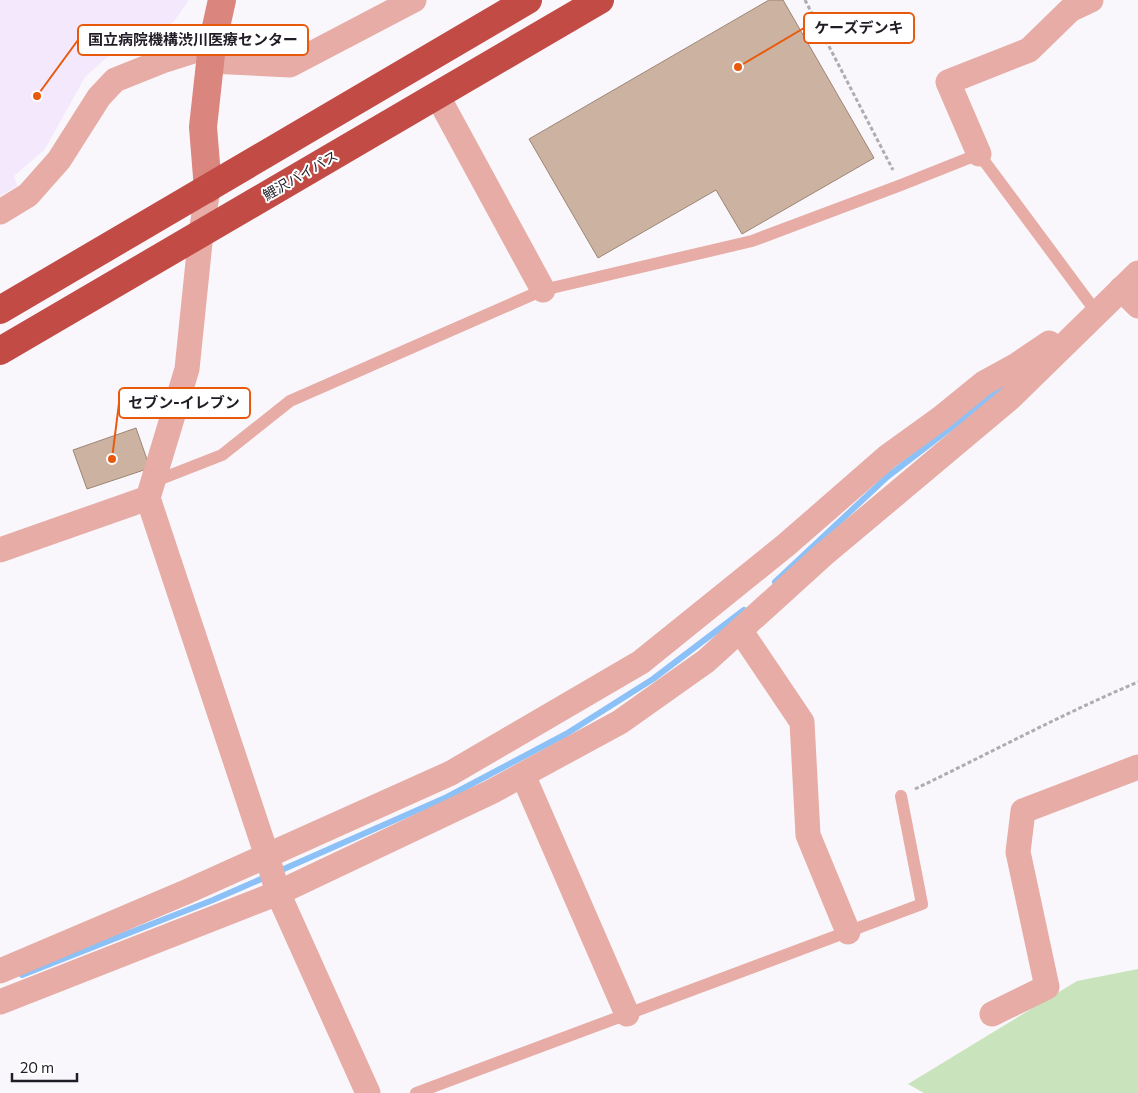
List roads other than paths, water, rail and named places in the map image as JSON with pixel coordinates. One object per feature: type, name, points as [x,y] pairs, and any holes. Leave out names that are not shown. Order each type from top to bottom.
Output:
[{"type":"highway","points":[[0,310],[528,0]]},
{"type":"highway","name":"鯉沢バイパス","points":[[0,351],[600,0]]},
{"type":"street","points":[[222,0],[211,53],[202,127],[208,189],[201,233],[187,369],[150,490],[272,874],[368,1093]]},
{"type":"street","points":[[979,154],[948,82],[1029,50],[1070,10],[1091,0]]},
{"type":"street","points":[[4,204],[28,195],[59,160],[99,98],[114,80],[165,60],[211,53],[290,65],[403,2]]},
{"type":"street","points":[[437,95],[543,290]]},
{"type":"street","points":[[0,1002],[272,874],[451,773],[641,662],[798,560],[898,470],[941,418],[984,383],[1016,366],[1094,309],[1132,289]]},
{"type":"street","points":[[0,971],[186,892],[272,874],[491,792],[620,722],[706,661],[740,630],[798,560],[898,470],[1009,399],[1132,289]]},
{"type":"street","points":[[0,550],[150,490]]},
{"type":"street","points":[[740,630],[802,722],[808,835],[848,932]]},
{"type":"street","points":[[992,1014],[1047,987],[1018,852],[1023,812],[1138,767]]},
{"type":"street","points":[[523,775],[627,1014]]},
{"type":"lane","points":[[150,490],[222,455],[290,401],[543,290],[752,241],[901,186],[979,154],[1094,309]]},
{"type":"lane","points":[[416,1093],[922,904],[901,796]]},
{"type":"waterway","points":[[775,582],[887,477],[1009,383]]},
{"type":"waterway","points":[[277,872],[447,797],[566,734],[653,679],[744,610]]},
{"type":"waterway","points":[[22,975],[213,900],[268,876]]},
{"type":"place","name":"ケーズデンキ","points":[[738,67]]},
{"type":"place","name":"国立病院機構渋川医療センター","points":[[37,96]]},
{"type":"place","name":"セブン-イレブン","points":[[112,459]]}]
